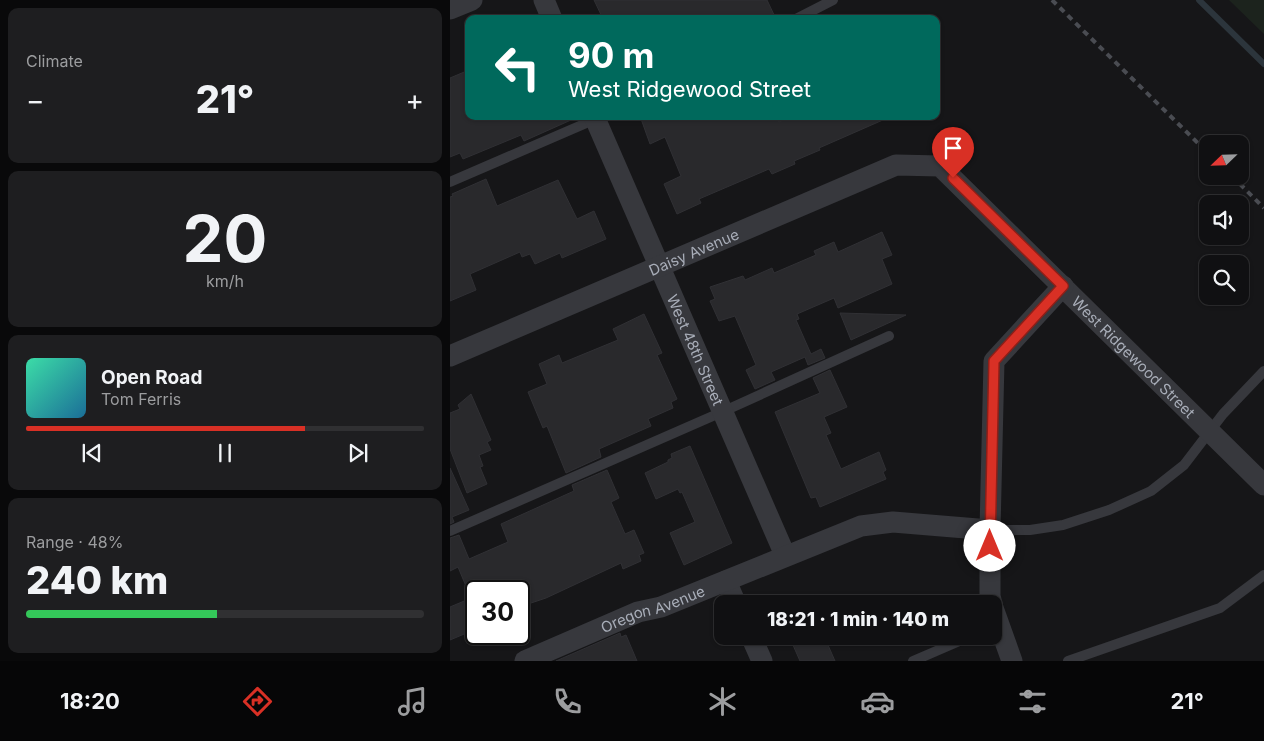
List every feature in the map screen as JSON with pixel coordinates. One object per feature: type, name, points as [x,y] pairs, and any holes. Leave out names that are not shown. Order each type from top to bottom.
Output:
[{"type":"street","points":[[450,9],[472,0]]},
{"type":"street","points":[[544,0],[550,15]]},
{"type":"street","name":"West 48th Street","points":[[598,120],[658,266],[785,555]]},
{"type":"street","name":"Daisy Avenue","points":[[450,356],[896,165],[940,166]]},
{"type":"street","name":"West Ridgewood Street","points":[[940,166],[1264,485]]},
{"type":"street","points":[[990,595],[994,361],[1063,286]]},
{"type":"street","name":"Oregon Avenue","points":[[526,661],[638,612],[661,607],[785,555],[861,526],[892,522],[990,530]]},
{"type":"street","points":[[726,581],[732,595]]},
{"type":"street","points":[[1002,635],[1012,661]]},
{"type":"street","points":[[755,645],[762,661]]},
{"type":"lane","points":[[804,15],[833,0]]},
{"type":"lane","points":[[450,182],[590,120]]},
{"type":"lane","points":[[450,531],[722,412],[889,336]]},
{"type":"lane","points":[[990,530],[1030,530],[1063,525],[1109,510],[1151,491],[1184,464],[1223,414],[1264,371]]},
{"type":"lane","points":[[1068,661],[1220,608],[1264,575]]},
{"type":"lane","points":[[913,661],[950,645]]},
{"type":"shaded area","points":[[1229,0],[1264,0],[1264,34]]},
{"type":"building","points":[[594,0],[767,0],[774,15],[601,15]]},
{"type":"building","points":[[465,72],[465,120],[571,120],[524,141],[521,135],[463,159],[460,153],[450,157],[450,78]]},
{"type":"building","points":[[641,120],[778,120],[779,122],[783,120],[883,120],[819,148],[820,150],[794,161],[795,164],[772,174],[769,169],[699,199],[701,203],[677,214],[664,184],[681,176],[665,137],[650,144]]},
{"type":"building","points":[[486,179],[497,206],[558,180],[577,219],[594,211],[606,239],[562,258],[560,253],[535,264],[530,254],[522,257],[520,252],[470,274],[476,290],[450,301],[450,197],[453,196],[452,194]]},
{"type":"building","points":[[882,232],[892,255],[882,259],[892,284],[838,308],[834,298],[797,314],[799,319],[796,320],[811,354],[821,349],[825,358],[808,365],[805,357],[771,372],[775,380],[755,389],[746,370],[756,365],[735,316],[719,321],[710,301],[715,299],[710,287],[743,276],[745,280],[772,268],[774,273],[816,255],[814,251],[834,242],[838,252]]},
{"type":"building","points":[[840,313],[906,315],[851,340]]},
{"type":"building","points":[[644,314],[662,353],[657,355],[677,399],[671,402],[673,408],[648,419],[651,426],[599,449],[601,457],[566,473],[547,426],[543,428],[528,392],[547,384],[539,364],[559,355],[562,363],[618,340],[613,329]]},
{"type":"building","points":[[830,370],[847,407],[824,417],[831,433],[826,435],[841,469],[879,452],[886,470],[883,472],[886,479],[820,507],[816,497],[811,498],[775,412],[820,393],[813,378]]},
{"type":"building","points":[[471,394],[491,440],[487,442],[491,450],[479,455],[483,466],[480,467],[487,484],[467,493],[450,449],[450,413],[460,409],[458,405]]},
{"type":"building","points":[[690,446],[732,543],[684,565],[670,533],[695,522],[682,492],[680,493],[678,489],[656,499],[645,473],[668,462],[672,458],[671,454]]},
{"type":"building","points":[[450,468],[469,510],[452,517],[454,522],[450,524]]},
{"type":"building","points":[[607,470],[619,498],[611,502],[625,534],[634,530],[644,553],[639,555],[641,561],[623,569],[621,563],[546,598],[530,603],[530,580],[465,580],[465,584],[458,567],[450,571],[450,538],[459,535],[469,559],[508,542],[501,524],[574,491],[572,485]]},
{"type":"building","points":[[465,601],[465,634],[450,640],[450,607]]},
{"type":"building","points":[[620,633],[621,637],[626,635],[637,661],[556,661]]},
{"type":"building","points":[[793,645],[828,645],[835,661],[800,661]]},
{"type":"waterway","points":[[1199,0],[1264,64]]},
{"type":"railway","points":[[1052,0],[1199,144]]},
{"type":"railway","points":[[1241,185],[1264,208]]},
{"type":"route","points":[[953,178],[1063,286],[994,361],[990,546]]}]
